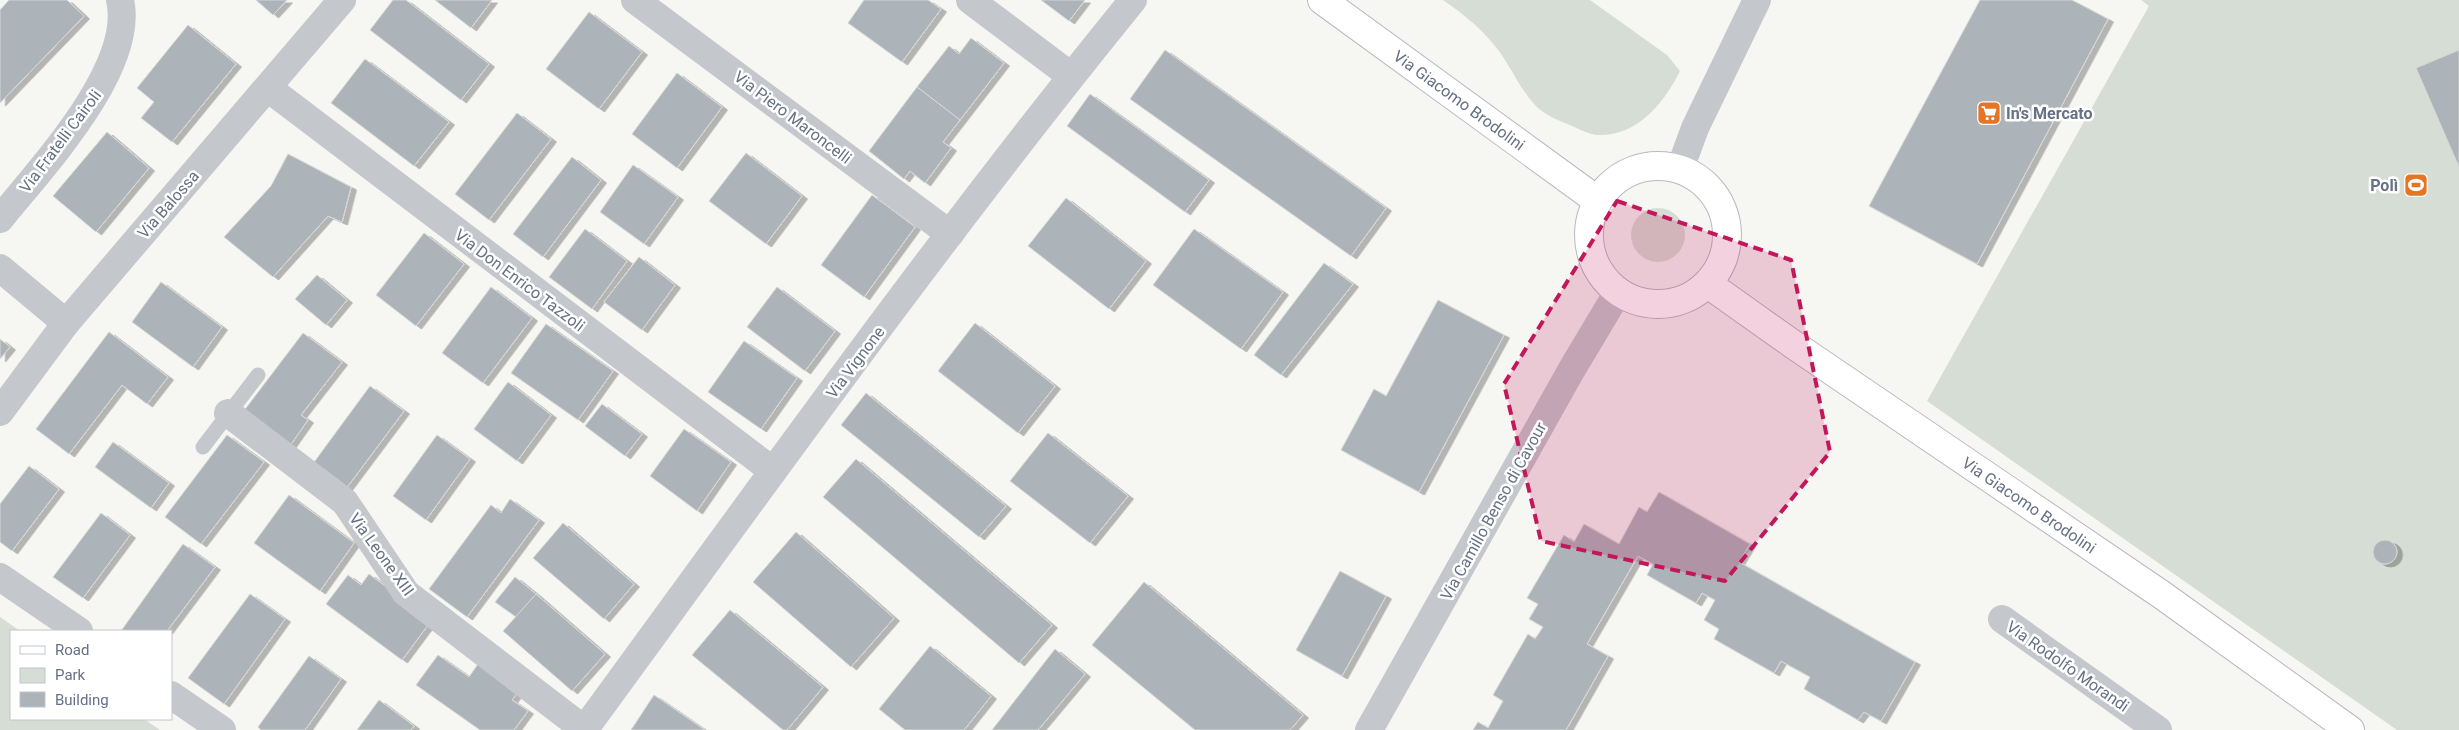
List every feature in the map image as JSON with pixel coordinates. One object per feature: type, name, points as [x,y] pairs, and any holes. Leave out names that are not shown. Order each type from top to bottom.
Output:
[{"type":"street","name":"Via Fratelli Cairoli","points":[[0,219],[50,156],[102,84],[115,54],[121,30],[120,0]]},
{"type":"street","name":"Via Balossa","points":[[0,412],[66,323],[342,0]]},
{"type":"street","name":"Via Piero Maroncelli","points":[[635,0],[950,234]]},
{"type":"street","points":[[970,0],[1071,76]]},
{"type":"street","name":"Via Vignone","points":[[584,730],[950,234],[1071,76],[1133,0]]},
{"type":"street","name":"Via Giacomo Brodolini","points":[[1322,0],[1598,201]]},
{"type":"street","points":[[1680,169],[1695,128],[1757,0]]},
{"type":"street","name":"Via Don Enrico Tazzoli","points":[[268,88],[773,472]]},
{"type":"street","points":[[1662,166],[1680,169],[1698,178],[1713,192],[1723,210],[1728,229],[1726,249],[1720,267],[1708,284],[1692,296],[1674,303],[1655,305],[1635,301],[1618,292],[1605,281],[1596,266],[1590,250],[1591,217],[1598,201],[1609,186],[1625,174],[1643,167],[1662,166]]},
{"type":"street","points":[[0,268],[66,323]]},
{"type":"street","name":"Via Giacomo Brodolini","points":[[1708,284],[1794,345],[2162,595],[2350,730]]},
{"type":"street","name":"Via Camillo Benso di Cavour","points":[[1369,730],[1572,369],[1618,292]]},
{"type":"street","name":"Via Leone XIII","points":[[228,414],[345,502],[406,593],[584,730]]},
{"type":"street","points":[[0,577],[78,630]]},
{"type":"street","name":"Via Rodolfo Morandi","points":[[2002,619],[2158,730]]},
{"type":"street","points":[[172,696],[222,730]]},
{"type":"lane","points":[[203,447],[258,375]]},
{"type":"highlighted area","points":[[1617,201],[1791,260],[1830,452],[1725,581],[1541,541],[1504,384]]},
{"type":"green space","points":[[1443,0],[1590,0],[1667,55],[1680,71],[1666,95],[1648,116],[1637,124],[1611,134],[1590,134],[1539,109],[1525,92],[1504,58],[1487,36],[1459,11]]},
{"type":"green space","points":[[2141,0],[2459,0],[2459,730],[2397,730],[1927,401],[2149,6]]},
{"type":"green space","points":[[1658,208],[1668,210],[1677,216],[1683,225],[1685,235],[1683,245],[1677,254],[1668,260],[1658,262],[1648,260],[1639,254],[1633,245],[1631,235],[1633,225],[1639,216],[1648,210]]},
{"type":"green space","points":[[0,617],[19,630],[10,630],[10,720],[145,720],[160,730],[0,730]]},
{"type":"building","points":[[9,0],[67,0],[84,16],[0,103],[0,10]]},
{"type":"building","points":[[256,0],[287,0],[273,15]]},
{"type":"building","points":[[393,0],[406,0],[489,64],[461,100],[370,30]]},
{"type":"building","points":[[435,0],[492,0],[471,28]]},
{"type":"building","points":[[864,0],[928,0],[941,9],[902,62],[848,23]]},
{"type":"building","points":[[1041,0],[1085,0],[1069,21]]},
{"type":"building","name":"In's Mercato","points":[[1980,0],[2072,0],[2108,19],[1977,264],[1869,206]]},
{"type":"building","points":[[589,12],[642,52],[599,109],[546,69]]},
{"type":"building","points":[[188,25],[236,64],[172,142],[141,118],[154,102],[137,88]]},
{"type":"building","points":[[971,38],[1004,63],[960,120],[917,87],[949,46],[959,54]]},
{"type":"building","points":[[1165,50],[1386,208],[1351,256],[1130,99]]},
{"type":"building","points":[[2459,50],[2459,167],[2416,68]]},
{"type":"building","points":[[365,59],[449,122],[414,166],[331,103]]},
{"type":"building","points":[[677,73],[722,107],[677,168],[632,134]]},
{"type":"building","points":[[917,87],[960,120],[943,142],[951,148],[925,183],[910,171],[904,179],[869,151]]},
{"type":"building","points":[[1090,94],[1209,180],[1185,212],[1067,126]]},
{"type":"building","points":[[517,113],[551,139],[489,220],[455,194]]},
{"type":"building","points":[[107,132],[149,168],[96,232],[53,196]]},
{"type":"building","points":[[746,153],[802,196],[766,244],[709,201]]},
{"type":"building","points":[[288,154],[351,187],[342,222],[328,216],[273,277],[224,237],[271,186]]},
{"type":"building","points":[[572,157],[601,180],[543,257],[513,234]]},
{"type":"building","points":[[633,165],[678,197],[644,244],[600,212]]},
{"type":"building","points":[[872,195],[915,227],[864,297],[821,265]]},
{"type":"building","points":[[1066,198],[1146,261],[1109,309],[1028,246]]},
{"type":"building","points":[[585,229],[627,261],[592,309],[549,277]]},
{"type":"building","points":[[1194,229],[1283,292],[1241,349],[1153,285]]},
{"type":"building","points":[[424,233],[464,264],[416,326],[376,295]]},
{"type":"building","points":[[639,257],[675,285],[642,330],[604,302]]},
{"type":"building","points":[[1324,263],[1353,284],[1281,375],[1254,355]]},
{"type":"building","points":[[317,275],[347,300],[326,325],[295,299]]},
{"type":"building","points":[[161,282],[222,327],[193,367],[132,322]]},
{"type":"building","points":[[491,287],[532,318],[483,383],[442,353]]},
{"type":"building","points":[[777,287],[835,331],[805,371],[747,327]]},
{"type":"building","points":[[1438,300],[1504,335],[1419,492],[1341,450],[1374,389],[1386,396]]},
{"type":"building","points":[[975,323],[1055,386],[1018,433],[938,371]]},
{"type":"building","points":[[546,324],[613,371],[578,420],[511,373]]},
{"type":"building","points":[[109,332],[168,377],[147,404],[122,385],[69,454],[36,429]]},
{"type":"building","points":[[303,333],[342,362],[301,415],[308,420],[289,447],[243,412]]},
{"type":"building","points":[[0,339],[10,347],[0,359]]},
{"type":"building","points":[[744,341],[797,378],[761,429],[708,392]]},
{"type":"building","points":[[508,382],[551,415],[517,461],[474,429]]},
{"type":"building","points":[[370,386],[404,411],[345,490],[312,465]]},
{"type":"building","points":[[866,393],[1006,506],[979,537],[841,425]]},
{"type":"building","points":[[602,404],[642,434],[625,456],[585,426]]},
{"type":"building","points":[[684,429],[731,462],[697,511],[650,476]]},
{"type":"building","points":[[1048,433],[1128,496],[1090,543],[1010,481]]},
{"type":"building","points":[[227,435],[264,462],[201,544],[165,517]]},
{"type":"building","points":[[437,435],[470,459],[426,520],[393,496]]},
{"type":"building","points":[[113,442],[169,483],[151,508],[95,467]]},
{"type":"building","points":[[856,459],[1052,625],[1019,663],[823,497]]},
{"type":"building","points":[[29,466],[59,489],[12,551],[0,542],[0,504]]},
{"type":"building","points":[[1659,492],[1750,544],[1739,562],[1915,662],[1881,721],[1864,712],[1858,720],[1804,689],[1810,677],[1781,661],[1774,673],[1714,639],[1719,629],[1704,620],[1715,600],[1702,593],[1696,603],[1647,575],[1653,564],[1638,556],[1587,644],[1608,656],[1566,730],[1473,730],[1478,722],[1488,728],[1503,701],[1493,695],[1528,634],[1535,639],[1543,627],[1529,619],[1538,604],[1527,598],[1564,535],[1574,542],[1584,524],[1619,544],[1639,507],[1647,512]]},
{"type":"building","points":[[289,495],[354,543],[320,591],[254,543]]},
{"type":"building","points":[[510,499],[539,520],[467,617],[429,589],[491,505],[501,513]]},
{"type":"building","points":[[101,513],[130,535],[83,598],[53,577]]},
{"type":"building","points":[[563,523],[634,584],[604,619],[533,558]]},
{"type":"building","points":[[796,532],[894,618],[851,667],[753,582]]},
{"type":"building","points":[[2385,540],[2394,543],[2397,552],[2394,561],[2385,564],[2376,561],[2373,552],[2376,543]]},
{"type":"building","points":[[183,544],[215,567],[168,630],[122,630]]},
{"type":"building","points":[[1340,571],[1386,596],[1342,676],[1296,650]]},
{"type":"building","points":[[369,574],[431,621],[402,660],[326,604],[348,575],[361,585]]},
{"type":"building","points":[[515,577],[536,594],[516,617],[495,602]]},
{"type":"building","points":[[1144,582],[1303,715],[1290,730],[1195,730],[1092,645]]},
{"type":"building","points":[[250,594],[285,619],[224,704],[188,678]]},
{"type":"building","points":[[536,594],[605,654],[572,691],[503,631]]},
{"type":"building","points":[[730,610],[823,687],[787,730],[783,730],[692,655]]},
{"type":"building","points":[[930,646],[991,696],[964,730],[905,730],[879,709]]},
{"type":"building","points":[[1055,649],[1085,674],[1038,730],[992,730]]},
{"type":"building","points":[[438,655],[469,677],[478,664],[518,692],[512,700],[528,711],[514,730],[480,730],[416,685]]},
{"type":"building","points":[[309,656],[341,679],[305,730],[261,730],[258,727]]},
{"type":"building","points":[[654,695],[705,730],[631,730]]},
{"type":"building","points":[[379,700],[414,726],[411,730],[357,730]]},
{"type":"place","name":"In's Mercato","points":[[1989,113]]},
{"type":"place","name":"Polì","points":[[2416,185]]}]
